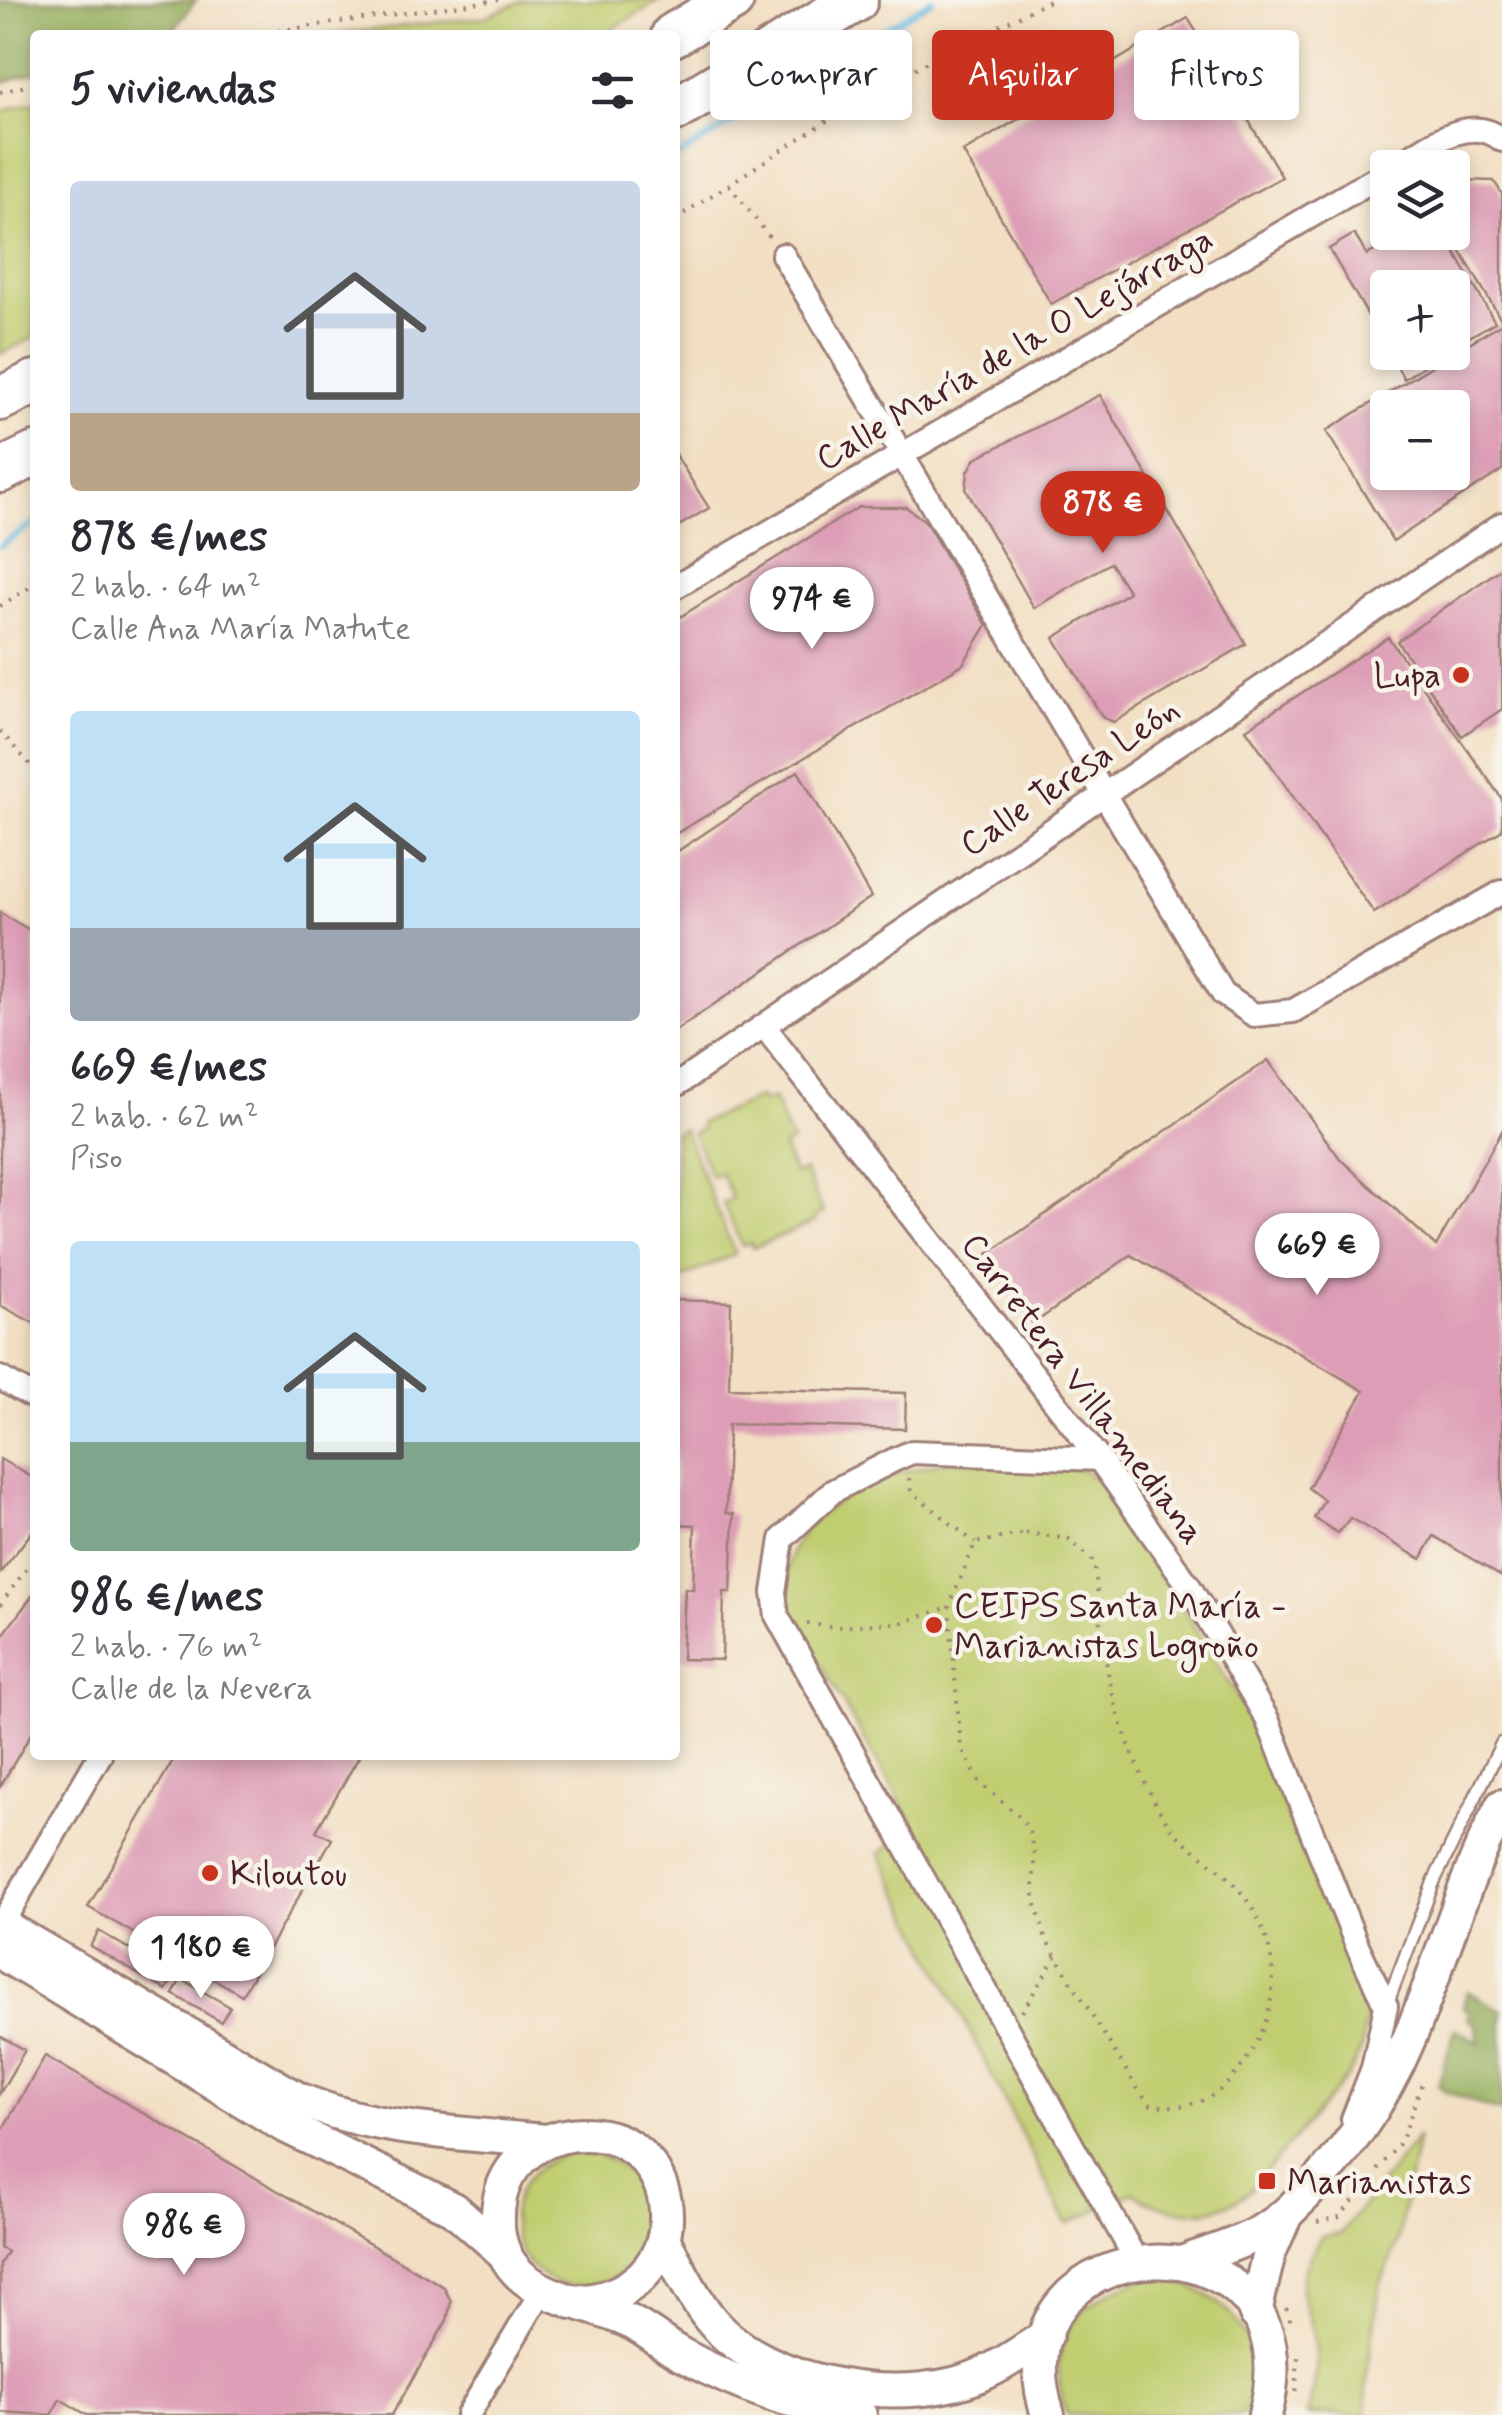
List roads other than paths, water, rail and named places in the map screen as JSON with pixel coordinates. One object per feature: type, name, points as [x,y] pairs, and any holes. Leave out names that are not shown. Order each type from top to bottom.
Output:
[{"type":"highway","points":[[680,31],[732,0]]},
{"type":"highway","points":[[680,107],[856,0]]},
{"type":"highway","points":[[0,399],[30,384]]},
{"type":"highway","points":[[0,471],[30,456]]},
{"type":"main road","points":[[1184,2262],[1254,2235],[1286,2214],[1339,2154],[1377,2102],[1409,2040],[1456,1902],[1502,1806]]},
{"type":"main road","points":[[0,1925],[298,2099],[338,2116],[547,2141],[588,2134],[629,2147],[651,2170],[665,2199],[664,2242],[654,2263],[639,2282],[608,2298],[557,2297]]},
{"type":"main road","points":[[0,1952],[284,2125],[454,2209],[505,2254]]},
{"type":"main road","points":[[547,2141],[516,2164],[499,2198],[499,2236],[514,2269],[557,2297],[630,2322],[745,2387],[795,2405],[860,2415]]},
{"type":"main road","points":[[1255,2312],[1269,2252],[1286,2214]]},
{"type":"main road","points":[[664,2242],[711,2320],[748,2352],[794,2374],[850,2388],[932,2387],[986,2374],[1046,2336]]},
{"type":"main road","points":[[1048,2415],[1040,2387],[1046,2336],[1054,2317],[1080,2286],[1116,2265],[1136,2260],[1184,2262],[1226,2280],[1244,2295],[1255,2312],[1271,2357],[1272,2386],[1264,2415]]},
{"type":"street","name":"Calle María de la O Lejárraga","points":[[1423,150],[1464,130],[1492,135]]},
{"type":"street","name":"Calle María de la O Lejárraga","points":[[680,584],[1370,181]]},
{"type":"street","points":[[783,255],[1223,994],[1254,1016],[1293,1011],[1502,892]]},
{"type":"street","name":"Calle Teresa León","points":[[680,1083],[1502,524]]},
{"type":"street","name":"Carretera Villamediana","points":[[764,1026],[1098,1459],[1189,1586],[1267,1720],[1356,1943],[1386,2006]]},
{"type":"street","points":[[0,1378],[30,1395]]},
{"type":"street","points":[[1098,1459],[912,1452],[833,1491],[782,1539],[774,1592],[784,1630],[1136,2260]]},
{"type":"street","points":[[0,1925],[97,1760]]},
{"type":"street","points":[[1339,2154],[1373,2068],[1386,2006]]},
{"type":"street","points":[[468,2415],[557,2297]]},
{"type":"lane","points":[[1386,2006],[1434,1880],[1502,1743]]},
{"type":"waterway","points":[[680,155],[932,0]]},
{"type":"waterway","points":[[0,546],[30,526]]},
{"type":"place","name":"Lupa","points":[[1461,675]]},
{"type":"place","name":"CEIPS Santa María - Marianistas Logroño","points":[[934,1625]]},
{"type":"place","name":"Kiloutou","points":[[210,1873]]},
{"type":"place","name":"Marianistas","points":[[1267,2181]]}]
